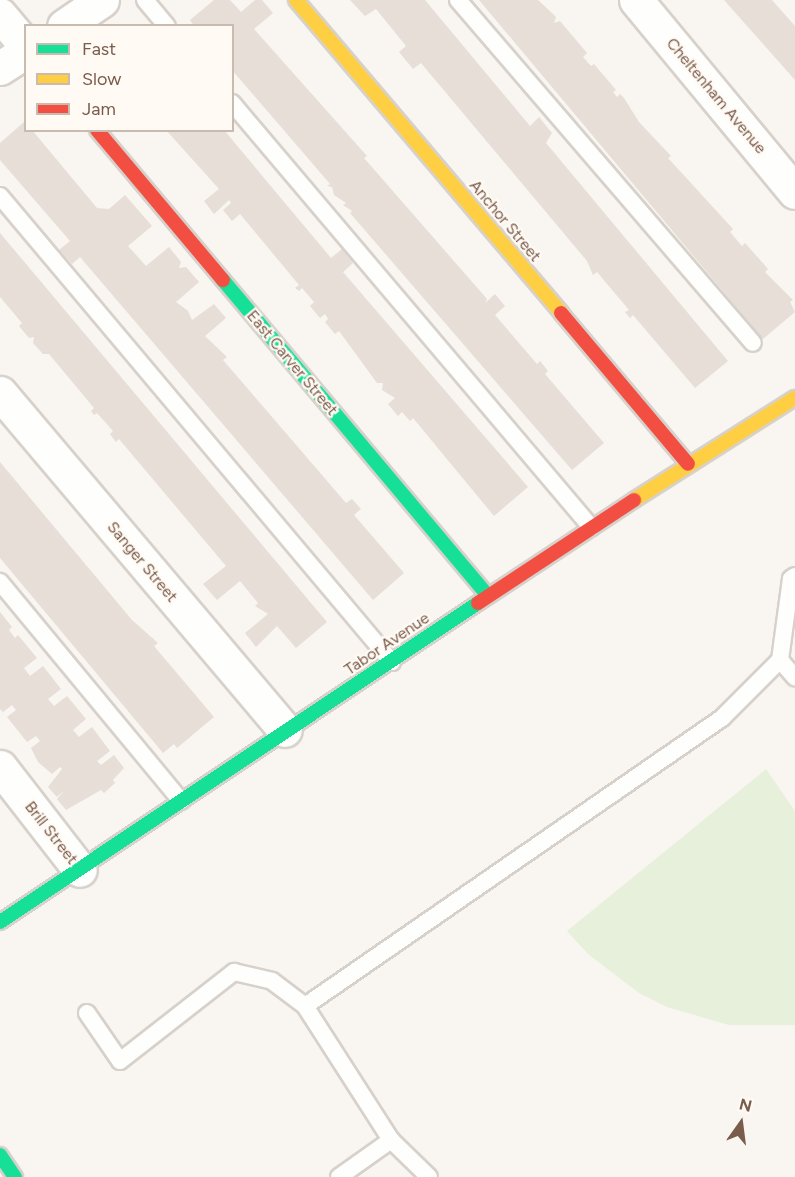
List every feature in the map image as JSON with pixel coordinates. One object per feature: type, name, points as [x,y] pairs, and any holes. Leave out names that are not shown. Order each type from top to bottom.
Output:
[{"type":"street","points":[[67,24],[102,0]]},
{"type":"street","name":"Anchor Street","points":[[296,0],[688,464]]},
{"type":"street","name":"Cheltenham Avenue","points":[[636,0],[795,192]]},
{"type":"street","points":[[0,15],[24,44]]},
{"type":"street","points":[[0,68],[24,52]]},
{"type":"street","name":"East Carver Street","points":[[99,132],[488,596]]},
{"type":"street","name":"Sanger Street","points":[[0,393],[285,730]]},
{"type":"street","name":"Tabor Avenue","points":[[0,922],[591,527],[795,398]]},
{"type":"street","name":"Brill Street","points":[[0,767],[80,870]]},
{"type":"street","points":[[0,1155],[15,1177]]},
{"type":"lane","points":[[145,0],[165,24]]},
{"type":"lane","points":[[458,0],[753,343]]},
{"type":"lane","points":[[234,105],[591,527]]},
{"type":"lane","points":[[0,196],[392,662]]},
{"type":"lane","points":[[305,1006],[722,718],[780,660],[791,579],[795,576]]},
{"type":"lane","points":[[0,582],[181,801]]},
{"type":"lane","points":[[780,660],[795,677]]},
{"type":"lane","points":[[87,1013],[120,1061],[234,972],[272,981],[305,1006],[391,1140],[429,1177]]},
{"type":"lane","points":[[339,1177],[391,1140]]},
{"type":"green space","points":[[766,769],[795,811],[795,1025],[729,1025],[667,1007],[639,993],[588,954],[567,931]]},
{"type":"building","points":[[214,0],[230,0],[241,12],[255,0],[262,0],[273,13],[254,29],[367,156],[364,158],[487,299],[485,303],[495,294],[505,306],[495,315],[537,364],[540,361],[548,371],[545,374],[604,443],[572,470],[350,213],[352,211],[343,205],[346,203],[334,195],[332,187],[327,186],[330,184],[234,72],[234,24],[193,24],[190,20]]},
{"type":"building","points":[[350,0],[425,0],[530,126],[539,117],[552,133],[546,143],[728,361],[695,388],[633,315],[630,318],[625,312],[629,310],[597,272],[593,275],[587,261],[421,63],[413,69],[399,52],[406,46],[376,9],[365,16]]},
{"type":"building","points":[[479,0],[538,0],[553,14],[556,17],[554,23],[560,21],[587,53],[583,57],[591,66],[594,64],[616,90],[613,92],[617,97],[620,94],[624,98],[639,122],[671,156],[668,158],[733,229],[730,232],[742,246],[745,243],[768,269],[765,272],[793,300],[790,302],[795,312],[763,339]]},
{"type":"building","points":[[724,0],[772,0],[795,26],[795,80]]},
{"type":"building","points":[[24,122],[24,132],[34,132],[97,208],[109,209],[125,195],[152,226],[128,246],[146,266],[169,247],[181,262],[179,268],[186,267],[199,282],[176,302],[188,311],[192,320],[214,304],[226,318],[205,336],[227,357],[223,360],[346,503],[352,499],[361,509],[354,515],[404,573],[373,600],[80,257],[72,264],[59,250],[70,241],[0,160],[0,143]]},
{"type":"building","points":[[168,132],[226,132],[331,258],[342,249],[353,263],[343,272],[528,487],[494,516],[413,418],[410,421],[402,412],[398,416],[388,404],[395,398],[382,390],[383,383],[377,383],[339,331],[335,334],[325,322],[328,319],[325,314],[320,318],[310,306],[314,302],[302,288],[299,291],[295,288],[299,285],[240,214],[232,221],[223,210],[231,203],[229,200],[214,214],[204,201],[219,189]]},
{"type":"building","points":[[0,233],[327,622],[296,648],[277,626],[256,647],[245,633],[268,614],[255,606],[258,603],[240,581],[217,600],[203,584],[226,566],[119,439],[116,442],[110,434],[113,431],[97,413],[94,415],[91,411],[94,408],[49,354],[43,354],[33,343],[34,337],[29,338],[19,326],[22,323],[0,297]]},
{"type":"building","points":[[0,462],[132,620],[158,643],[154,646],[214,717],[177,748],[174,744],[163,753],[0,558]]},
{"type":"building","points":[[0,612],[12,627],[9,630],[15,638],[18,635],[37,658],[24,668],[30,676],[43,666],[61,689],[48,699],[54,706],[67,696],[86,719],[73,730],[79,737],[92,727],[110,751],[97,761],[101,765],[114,755],[124,768],[113,780],[115,783],[104,793],[101,790],[66,810],[57,799],[65,790],[57,797],[48,787],[62,769],[60,767],[52,774],[38,762],[31,748],[40,741],[36,736],[27,742],[7,717],[16,710],[12,705],[3,712],[0,709]]},
{"type":"traffic: fast","points":[[223,280],[488,596]]},
{"type":"traffic: fast","points":[[0,922],[478,603]]},
{"type":"traffic: fast","points":[[0,1155],[15,1177]]},
{"type":"traffic: slow","points":[[296,0],[561,313]]},
{"type":"traffic: slow","points":[[634,500],[795,398]]},
{"type":"traffic: jam","points":[[99,132],[223,280]]},
{"type":"traffic: jam","points":[[561,313],[688,464]]},
{"type":"traffic: jam","points":[[478,603],[634,500]]}]
